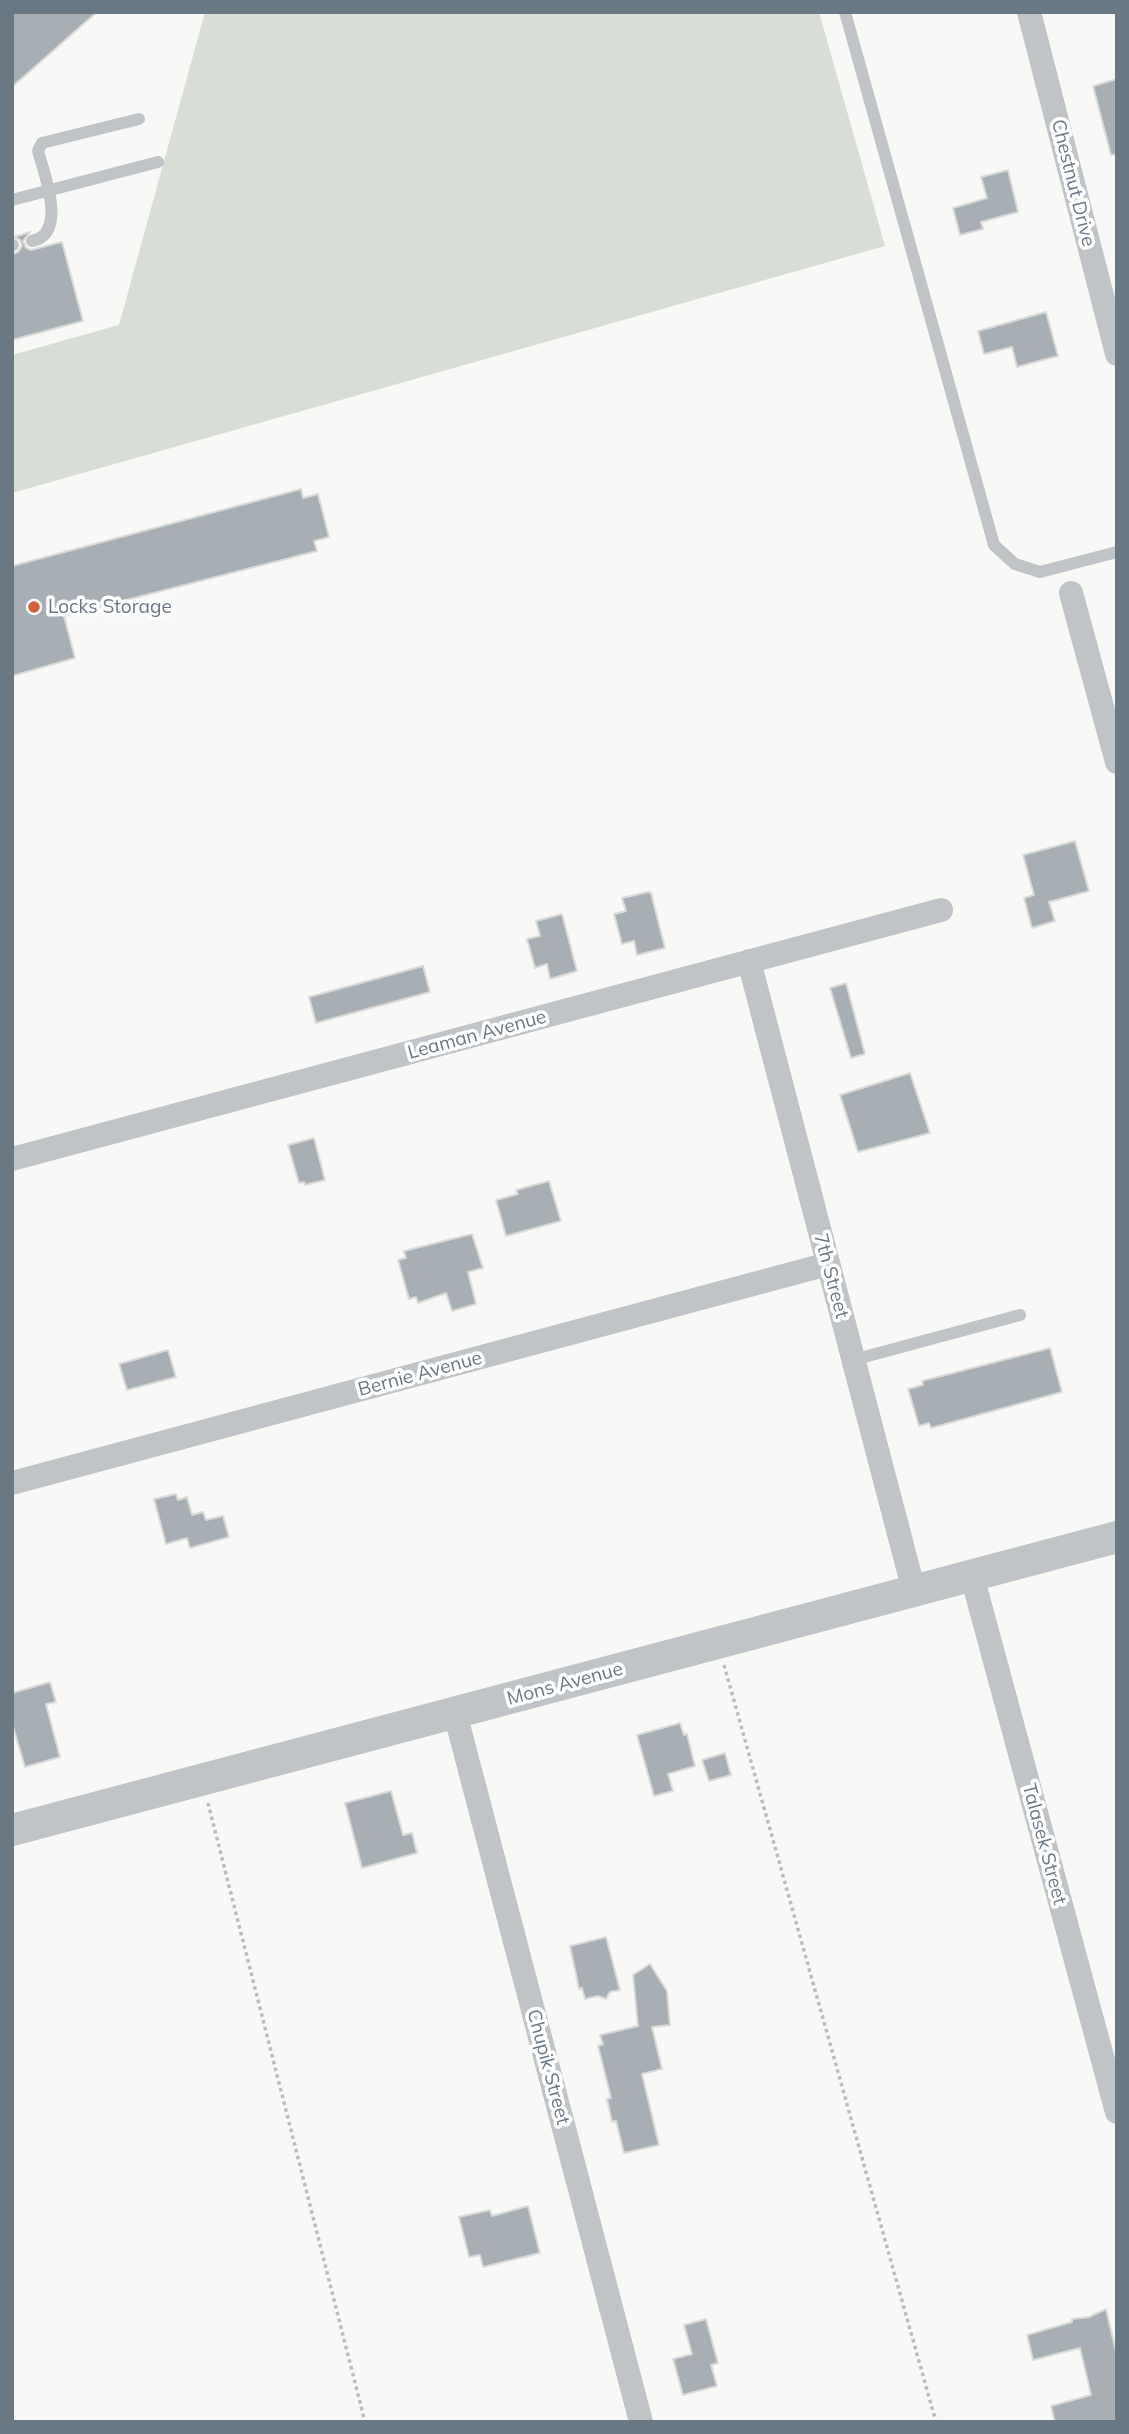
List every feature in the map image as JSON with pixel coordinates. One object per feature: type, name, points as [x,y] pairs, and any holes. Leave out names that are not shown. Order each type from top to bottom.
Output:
[{"type":"street","name":"Chestnut Drive","points":[[1029,12],[1117,354]]},
{"type":"street","points":[[1072,593],[1117,762]]},
{"type":"street","name":"Leaman Avenue","points":[[12,1159],[941,910]]},
{"type":"street","name":"7th Street","points":[[749,961],[914,1591]]},
{"type":"street","name":"Bernie Avenue","points":[[12,1483],[828,1264]]},
{"type":"street","name":"Mons Avenue","points":[[12,1830],[1117,1537]]},
{"type":"street","name":"Talasek Street","points":[[972,1576],[1117,2112]]},
{"type":"street","name":"Chupik Street","points":[[455,1713],[641,2422]]},
{"type":"lane","points":[[845,12],[994,545],[1015,564],[1040,572],[1117,552]]},
{"type":"lane","points":[[32,241],[46,231],[52,217],[53,206],[38,151],[42,143],[139,119]]},
{"type":"lane","points":[[12,200],[158,162]]},
{"type":"lane","points":[[853,1360],[1020,1315]]},
{"type":"path","points":[[718,1643],[936,2422]]},
{"type":"path","points":[[202,1780],[365,2422]]},
{"type":"shaded area","points":[[205,12],[819,12],[885,246],[12,493],[12,355],[119,325]]},
{"type":"building","points":[[12,12],[97,12],[12,87]]},
{"type":"building","points":[[1117,79],[1117,154],[1111,155],[1093,86]]},
{"type":"building","points":[[1008,170],[1018,212],[981,222],[983,229],[960,235],[953,208],[987,198],[981,177]]},
{"type":"building","points":[[30,232],[23,241],[26,248],[31,250],[62,242],[83,321],[12,340],[12,254],[18,252],[22,246],[20,240],[14,237]]},
{"type":"building","points":[[1046,312],[1058,356],[1017,367],[1012,347],[984,354],[978,331]]},
{"type":"building","points":[[301,489],[303,498],[318,494],[329,537],[314,541],[317,551],[64,616],[75,658],[12,676],[12,566]]},
{"type":"building","points":[[1075,841],[1089,891],[1049,902],[1055,921],[1032,928],[1024,898],[1034,895],[1023,855]]},
{"type":"building","points":[[651,893],[665,948],[637,955],[634,941],[622,944],[614,914],[626,911],[622,898]]},
{"type":"building","points":[[562,914],[577,971],[550,979],[547,964],[535,968],[527,939],[540,936],[536,921]]},
{"type":"building","points":[[423,966],[430,992],[316,1023],[309,997]]},
{"type":"building","points":[[846,983],[865,1054],[851,1058],[830,988]]},
{"type":"building","points":[[910,1073],[930,1133],[858,1152],[840,1095]]},
{"type":"building","points":[[314,1138],[325,1180],[305,1185],[304,1182],[299,1183],[288,1145]]},
{"type":"building","points":[[549,1181],[561,1221],[506,1236],[496,1200],[518,1194],[516,1190]]},
{"type":"building","points":[[472,1234],[483,1268],[468,1272],[476,1304],[452,1311],[446,1293],[418,1303],[416,1297],[409,1299],[398,1260],[406,1258],[404,1251]]},
{"type":"building","points":[[1050,1348],[1062,1392],[931,1428],[929,1423],[919,1426],[908,1389],[923,1385],[922,1381]]},
{"type":"building","points":[[168,1350],[176,1377],[127,1390],[119,1364]]},
{"type":"building","points":[[176,1494],[178,1500],[187,1497],[192,1515],[203,1512],[206,1520],[223,1516],[229,1537],[190,1548],[187,1538],[166,1544],[154,1499]]},
{"type":"building","points":[[50,1682],[56,1702],[46,1704],[60,1757],[25,1767],[12,1723],[12,1693]]},
{"type":"building","points":[[680,1723],[684,1735],[687,1734],[695,1766],[668,1774],[673,1791],[654,1796],[637,1735]]},
{"type":"building","points":[[725,1753],[731,1775],[709,1781],[702,1760]]},
{"type":"building","points":[[391,1791],[403,1835],[412,1833],[417,1853],[362,1868],[345,1803]]},
{"type":"building","points":[[606,1937],[620,1990],[610,1992],[606,1999],[598,1996],[585,1999],[582,1988],[579,1989],[570,1946]]},
{"type":"building","points":[[650,1964],[667,1991],[670,2025],[652,2027],[662,2069],[642,2074],[659,2145],[624,2153],[616,2121],[612,2122],[607,2099],[611,2098],[598,2046],[603,2044],[600,2035],[638,2026],[633,1975]]},
{"type":"building","points":[[528,2206],[540,2253],[483,2267],[480,2255],[469,2257],[459,2217],[490,2210],[492,2216]]},
{"type":"building","points":[[1106,2309],[1117,2356],[1117,2422],[1055,2422],[1051,2406],[1091,2395],[1080,2348],[1033,2360],[1027,2335],[1072,2322],[1072,2319],[1089,2317]]},
{"type":"building","points":[[706,2319],[718,2363],[711,2365],[717,2386],[683,2395],[673,2359],[692,2354],[684,2325]]},
{"type":"place","name":"Locks Storage","points":[[34,607]]}]
